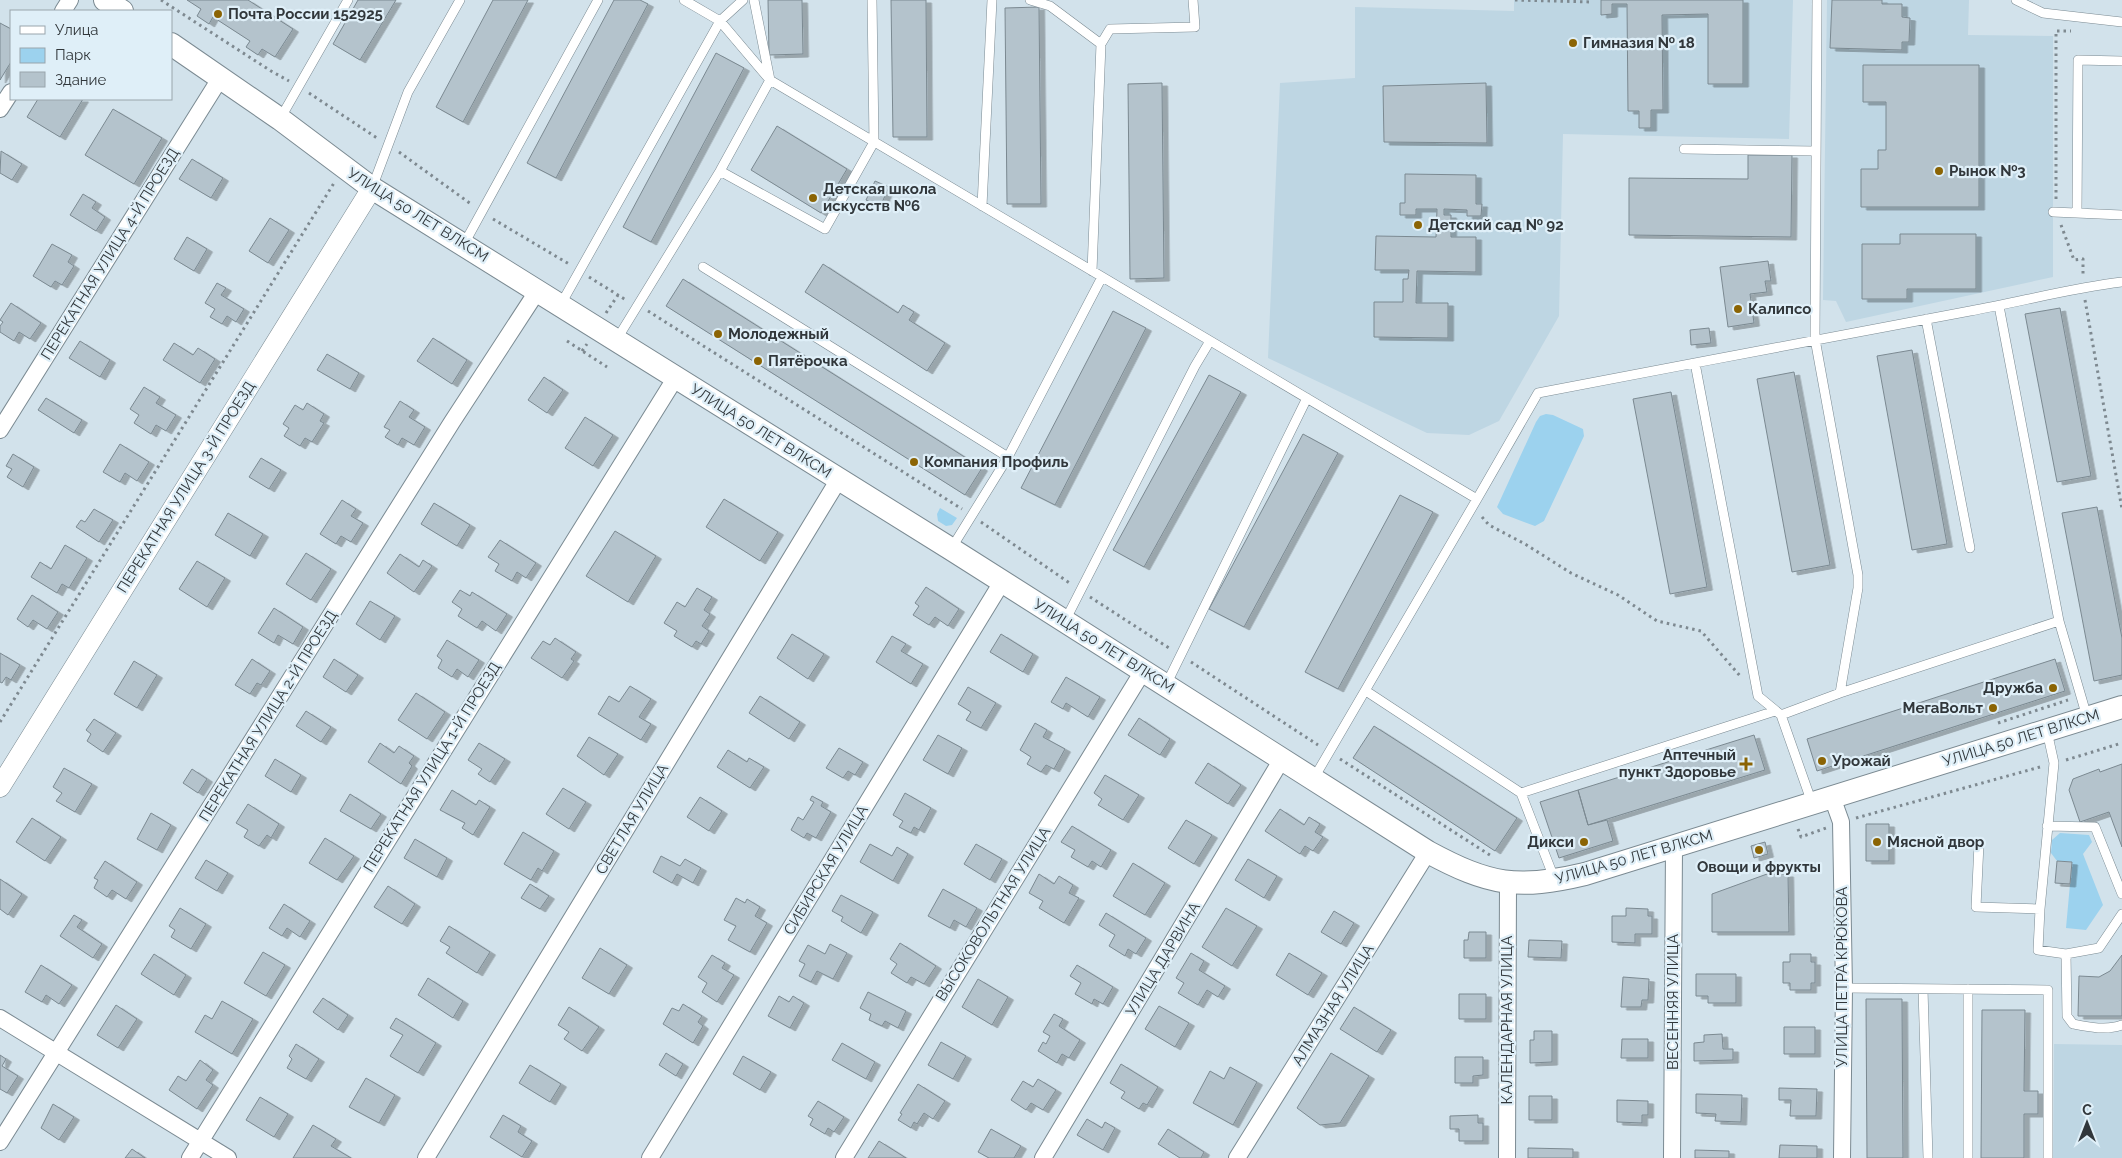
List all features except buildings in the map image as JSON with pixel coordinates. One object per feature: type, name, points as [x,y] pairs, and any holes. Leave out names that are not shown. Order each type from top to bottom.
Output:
[{"type":"main road","points":[[105,0],[120,10]]},
{"type":"main road","name":"УЛИЦА 50 ЛЕТ ВЛКСМ","points":[[172,45],[280,119],[372,188],[561,304],[951,549],[1428,852],[1458,868],[1486,879],[1505,872],[1534,884],[1585,874],[2047,730],[2084,707],[2122,707]]},
{"type":"street","name":"ПЕРЕКАТНАЯ УЛИЦА 4-Й ПРОЕЗД","points":[[0,430],[221,77]]},
{"type":"street","points":[[0,109],[10,94]]},
{"type":"street","name":"ПЕРЕКАТНАЯ УЛИЦА 3-Й ПРОЕЗД","points":[[0,787],[372,188]]},
{"type":"street","name":"ПЕРЕКАТНАЯ УЛИЦА 2-Й ПРОЕЗД","points":[[0,1142],[452,422],[538,290]]},
{"type":"street","name":"ПЕРЕКАТНАЯ УЛИЦА 1-Й ПРОЕЗД","points":[[190,1158],[676,377]]},
{"type":"street","name":"СВЕТЛАЯ УЛИЦА","points":[[426,1158],[839,479]]},
{"type":"street","name":"СИБИРСКАЯ УЛИЦА","points":[[650,1158],[1002,582]]},
{"type":"street","name":"ВЫСОКОВОЛЬТНАЯ УЛИЦА","points":[[844,1158],[1143,671]]},
{"type":"street","name":"УЛИЦА ДАРВИНА","points":[[1043,1158],[1282,759]]},
{"type":"street","name":"УЛИЦА ПЕТРА КРЮКОВА","points":[[1822,800],[1841,822],[1844,988],[1842,1158]]},
{"type":"street","name":"ВЕСЕННЯЯ УЛИЦА","points":[[1672,1158],[1674,847]]},
{"type":"street","name":"АЛМАЗНАЯ УЛИЦА","points":[[1237,1158],[1428,852]]},
{"type":"street","name":"КАЛЕНДАРНАЯ УЛИЦА","points":[[1505,872],[1507,1158]]},
{"type":"street","points":[[0,1018],[228,1158]]},
{"type":"lane","points":[[280,119],[348,0]]},
{"type":"lane","points":[[372,188],[408,92],[460,0]]},
{"type":"lane","points":[[464,244],[598,0]]},
{"type":"lane","points":[[684,0],[720,21],[770,80],[1477,499]]},
{"type":"lane","points":[[561,304],[720,21],[743,0]]},
{"type":"lane","points":[[617,340],[720,170],[770,80],[754,0]]},
{"type":"lane","points":[[720,170],[825,229],[874,142],[872,0]]},
{"type":"lane","points":[[982,206],[992,0]]},
{"type":"lane","points":[[1030,0],[1050,6],[1101,44]]},
{"type":"lane","points":[[1092,271],[1101,44],[1110,29],[1195,27],[1193,0]]},
{"type":"lane","points":[[1817,0],[1815,339],[1858,575],[1858,588],[1840,693]]},
{"type":"lane","points":[[2016,0],[2043,13],[2122,22]]},
{"type":"lane","points":[[2077,213],[2078,60],[2122,61]]},
{"type":"lane","points":[[1684,150],[1815,151]]},
{"type":"lane","points":[[2054,212],[2122,214]]},
{"type":"lane","points":[[703,267],[1008,457]]},
{"type":"lane","points":[[951,549],[1008,457],[1102,277]]},
{"type":"lane","points":[[1314,779],[1538,393],[2122,282]]},
{"type":"lane","points":[[1999,306],[2059,621],[2084,707]]},
{"type":"lane","points":[[1926,319],[1970,548]]},
{"type":"lane","points":[[1065,622],[1195,366],[1210,341]]},
{"type":"lane","points":[[1695,363],[1758,696],[1778,713],[1822,800]]},
{"type":"lane","points":[[1166,685],[1182,656],[1307,398]]},
{"type":"lane","points":[[1521,792],[1778,713],[2059,621]]},
{"type":"lane","points":[[1366,691],[1521,792],[1555,881]]},
{"type":"lane","points":[[2047,730],[2054,763],[2047,826],[2038,950],[2066,954],[2099,948],[2122,914]]},
{"type":"lane","points":[[2047,826],[2095,827],[2122,894]]},
{"type":"lane","points":[[1978,844],[1976,907],[2040,909]]},
{"type":"lane","points":[[2066,954],[2066,1016],[2073,1024],[2093,1028],[2122,1025]]},
{"type":"lane","points":[[1844,988],[2048,990],[2048,1158]]},
{"type":"lane","points":[[1924,989],[1928,1158]]},
{"type":"lane","points":[[1968,989],[1968,1158]]},
{"type":"path","points":[[1515,0],[1592,2]]},
{"type":"path","points":[[2080,32],[2056,31],[2054,212],[2074,260],[2083,258],[2083,288],[2122,509]]},
{"type":"path","points":[[0,722],[344,167]]},
{"type":"path","points":[[639,305],[971,516],[1080,591],[1330,752],[1505,872]]},
{"type":"path","points":[[567,341],[607,366]]},
{"type":"path","points":[[1477,499],[1479,513],[1489,525],[1525,544],[1571,573],[1618,595],[1657,621],[1702,631],[1758,696]]},
{"type":"path","points":[[1992,724],[2084,707]]},
{"type":"path","points":[[1841,822],[2122,743]]},
{"type":"shaded area","name":"Детский сад № 92","points":[[1514,0],[1793,0],[1789,139],[1563,134],[1559,316],[1499,421],[1469,435],[1427,433],[1268,358],[1280,83],[1355,78],[1355,7],[1514,11]]},
{"type":"shaded area","name":"Рынок №3","points":[[1827,0],[1969,0],[1968,35],[2053,36],[2053,277],[1846,322],[1836,301],[1823,300]]},
{"type":"shaded area","points":[[2054,1044],[2122,1045],[2122,1158],[2053,1158]]},
{"type":"green space","points":[[1546,414],[1553,415],[1583,429],[1584,436],[1544,521],[1535,526],[1503,514],[1497,507],[1536,422],[1540,416]]},
{"type":"green space","points":[[940,508],[957,518],[952,525],[946,526],[938,521],[937,514]]},
{"type":"green space","points":[[2060,833],[2089,835],[2092,842],[2083,854],[2103,905],[2086,930],[2066,928],[2072,862],[2057,861],[2051,853],[2052,840]]},
{"type":"place","name":"Почта России 152925","points":[[218,14]]},
{"type":"place","name":"Гимназия № 18","points":[[1573,43]]},
{"type":"place","name":"Рынок №3","points":[[1939,171]]},
{"type":"place","name":"Детская школа искусств №6","points":[[813,198]]},
{"type":"place","name":"Детский сад № 92","points":[[1418,225]]},
{"type":"place","name":"Калипсо","points":[[1738,309]]},
{"type":"place","name":"Молодежный","points":[[718,334]]},
{"type":"place","name":"Пятёрочка","points":[[758,361]]},
{"type":"place","name":"Компания Профиль","points":[[914,462]]},
{"type":"place","name":"Дружба","points":[[2053,688]]},
{"type":"place","name":"МегаВольт","points":[[1993,708]]},
{"type":"place","name":"Урожай","points":[[1822,761]]},
{"type":"place","name":"Аптечный пункт Здоровье","points":[[1746,764]]},
{"type":"place","name":"Дикси","points":[[1584,842]]},
{"type":"place","name":"Мясной двор","points":[[1877,842]]},
{"type":"place","name":"Овощи и фрукты","points":[[1759,850]]}]
